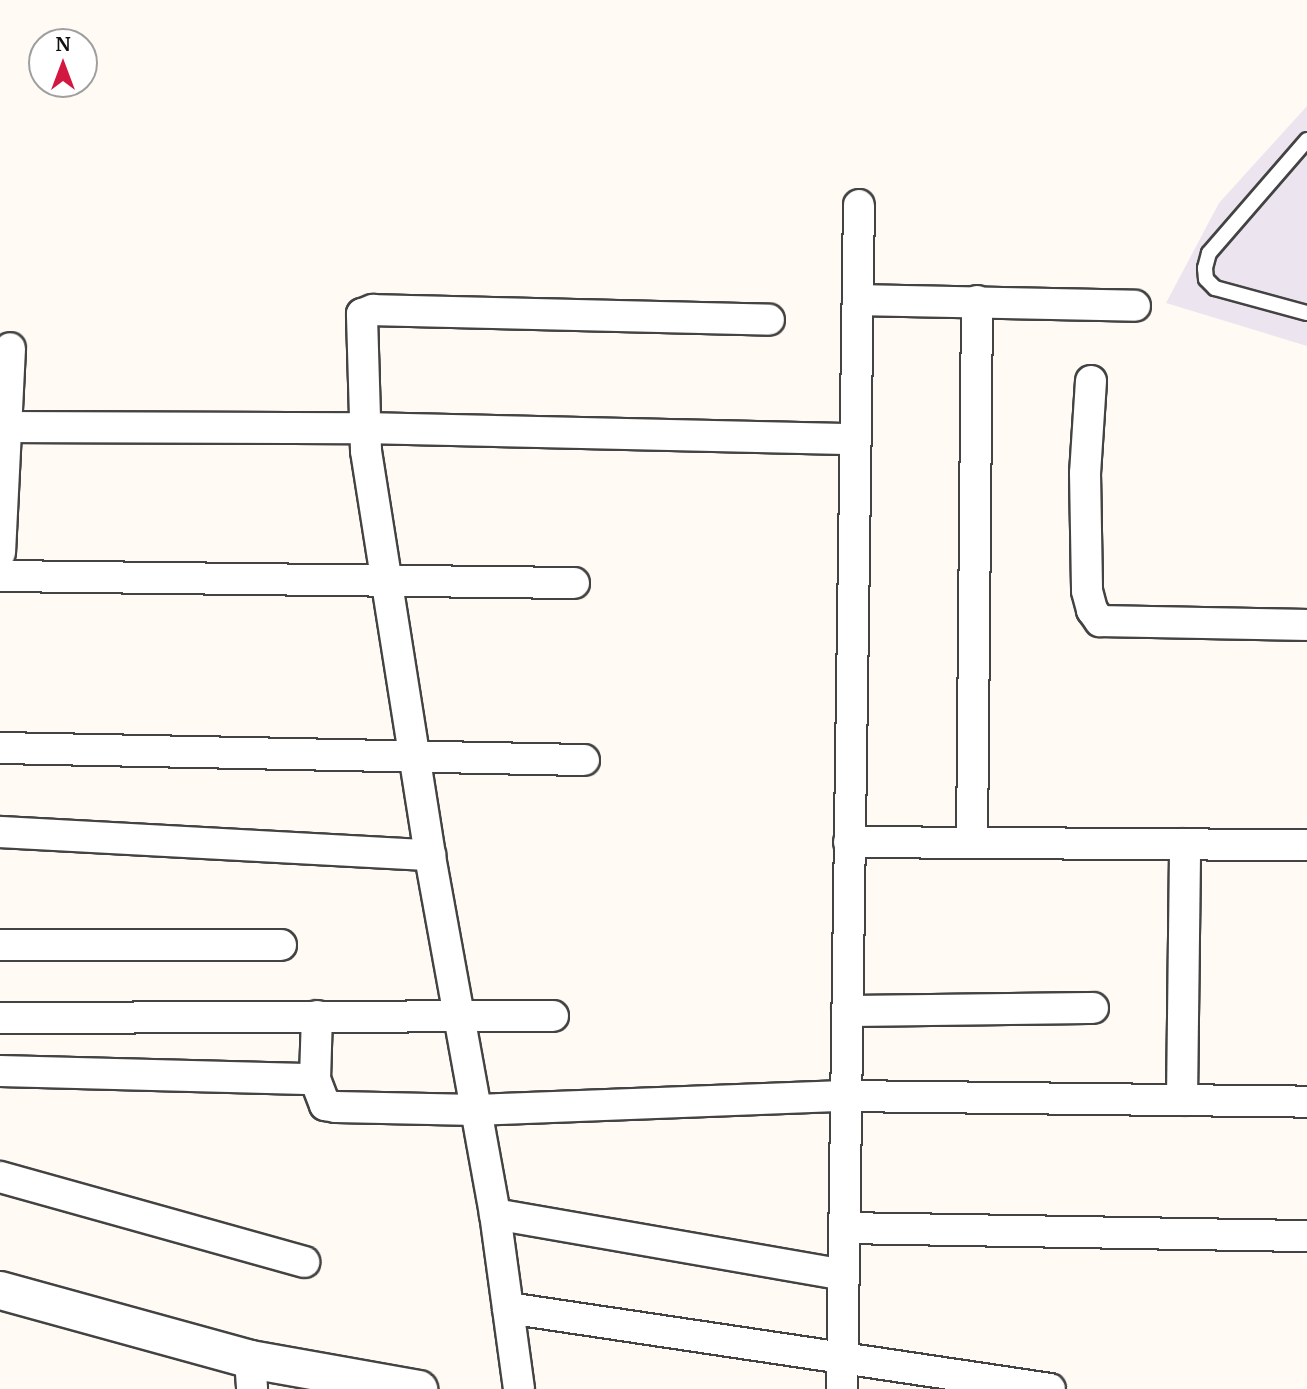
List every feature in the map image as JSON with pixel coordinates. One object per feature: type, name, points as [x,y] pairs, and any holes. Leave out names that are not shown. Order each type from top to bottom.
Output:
[{"type":"street","points":[[842,1389],[844,1096],[859,205]]},
{"type":"street","points":[[858,300],[1135,306]]},
{"type":"street","points":[[972,843],[977,301]]},
{"type":"street","points":[[519,1389],[495,1214],[430,855],[417,756],[385,579],[363,428],[362,314],[366,310],[769,320]]},
{"type":"street","points":[[0,553],[2,427],[10,348]]},
{"type":"street","points":[[1091,382],[1085,473],[1087,591],[1091,610],[1100,621],[1307,625]]},
{"type":"street","points":[[2,427],[363,428],[856,439]]},
{"type":"street","points":[[0,576],[574,583]]},
{"type":"street","points":[[0,748],[584,760]]},
{"type":"street","points":[[0,832],[430,855]]},
{"type":"street","points":[[849,842],[1307,845]]},
{"type":"street","points":[[1182,1100],[1185,844]]},
{"type":"street","points":[[0,945],[282,945]]},
{"type":"street","points":[[847,1011],[1093,1008]]},
{"type":"street","points":[[317,1016],[315,1079],[329,1107],[476,1110],[844,1096],[1307,1102]]},
{"type":"street","points":[[0,1018],[552,1016]]},
{"type":"street","points":[[0,1071],[315,1079]]},
{"type":"street","points":[[0,1177],[304,1262]]},
{"type":"street","points":[[495,1214],[843,1275]]},
{"type":"street","points":[[844,1228],[1307,1236]]},
{"type":"street","points":[[0,1290],[251,1374],[413,1388]]},
{"type":"street","points":[[508,1308],[1049,1389]]},
{"type":"lane","points":[[1307,140],[1209,253],[1205,268],[1206,279],[1215,288],[1307,313]]},
{"type":"shaded area","points":[[1307,106],[1307,346],[1166,303],[1219,203]]}]
